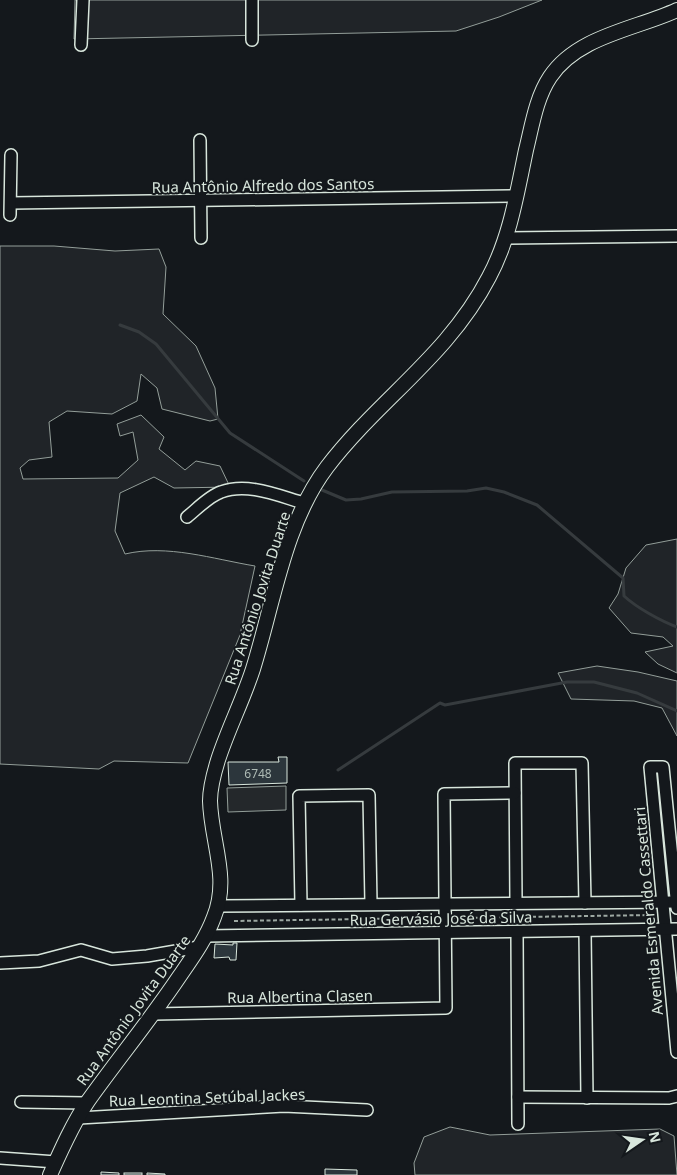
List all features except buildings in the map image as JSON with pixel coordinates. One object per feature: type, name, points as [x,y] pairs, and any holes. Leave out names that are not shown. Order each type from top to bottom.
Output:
[{"type":"main road","name":"Rua Antônio Jovita Duarte","points":[[53,1169],[86,1103],[154,1014],[203,942],[218,906],[222,878],[211,809],[213,779],[221,752],[253,669],[285,556],[304,503],[327,467],[422,369],[450,336],[489,277],[506,238],[537,109],[554,73],[565,62],[590,44],[677,10]]},
{"type":"street","points":[[81,45],[83,0]]},
{"type":"street","points":[[252,0],[252,40]]},
{"type":"street","points":[[200,140],[201,238]]},
{"type":"street","points":[[10,154],[10,215]]},
{"type":"street","name":"Rua Antônio Alfredo dos Santos","points":[[11,203],[200,202],[516,196]]},
{"type":"street","points":[[506,238],[677,236]]},
{"type":"street","points":[[187,517],[220,492],[234,489],[247,488],[304,503]]},
{"type":"street","points":[[516,903],[515,763],[582,763],[585,903]]},
{"type":"street","name":"Avenida Esmeraldo Cassettari","points":[[677,908],[663,766],[650,767],[663,902],[671,930],[677,1052]]},
{"type":"street","points":[[446,932],[444,794],[515,793]]},
{"type":"street","points":[[301,905],[299,796],[369,795],[371,904]]},
{"type":"street","name":"Rua Gervásio José da Silva","points":[[218,906],[677,902]]},
{"type":"street","name":"Rua Gervásio José da Silva","points":[[0,963],[39,961],[81,950],[112,959],[203,942],[446,932],[671,930]]},
{"type":"street","points":[[585,931],[587,1098]]},
{"type":"street","name":"Rua Albertina Clasen","points":[[154,1014],[446,1008],[446,932]]},
{"type":"street","points":[[517,932],[518,1124]]},
{"type":"street","points":[[518,1097],[674,1099]]},
{"type":"street","points":[[21,1102],[86,1103]]},
{"type":"street","name":"Rua Leontina Setúbal Jackes","points":[[78,1118],[284,1106],[367,1110]]},
{"type":"street","points":[[0,1158],[53,1169]]},
{"type":"shaded area","points":[[75,0],[542,0],[456,31],[74,39]]},
{"type":"shaded area","points":[[0,246],[54,246],[115,251],[159,249],[166,267],[163,314],[196,346],[215,388],[218,419],[210,421],[162,409],[157,388],[141,374],[137,401],[112,414],[67,411],[49,422],[52,457],[29,460],[20,468],[23,479],[118,478],[138,460],[133,432],[120,436],[117,424],[141,415],[164,437],[159,449],[185,470],[196,461],[220,466],[230,487],[174,488],[154,477],[120,493],[115,531],[125,554],[141,551],[174,552],[206,556],[255,566],[240,635],[188,763],[114,761],[99,769],[0,764]]},
{"type":"shaded area","points":[[677,539],[677,673],[658,664],[645,652],[673,646],[663,637],[631,633],[609,608],[618,594],[626,568],[646,545]]},
{"type":"shaded area","points":[[597,666],[638,672],[677,681],[677,736],[662,708],[634,701],[571,699],[558,673]]},
{"type":"shaded area","points":[[286,786],[286,810],[228,812],[227,788]]},
{"type":"shaded area","points":[[450,1127],[490,1135],[660,1129],[674,1136],[677,1175],[415,1175],[414,1163],[424,1137]]},
{"type":"waterway","points":[[120,325],[139,332],[156,344],[230,433],[304,481]]},
{"type":"waterway","points":[[322,490],[346,500],[361,499],[392,492],[467,491],[486,488],[504,492],[537,505],[623,578],[624,596],[649,614],[677,627]]},
{"type":"waterway","points":[[338,770],[440,703],[445,705],[567,682],[594,682],[637,693],[677,711]]}]
